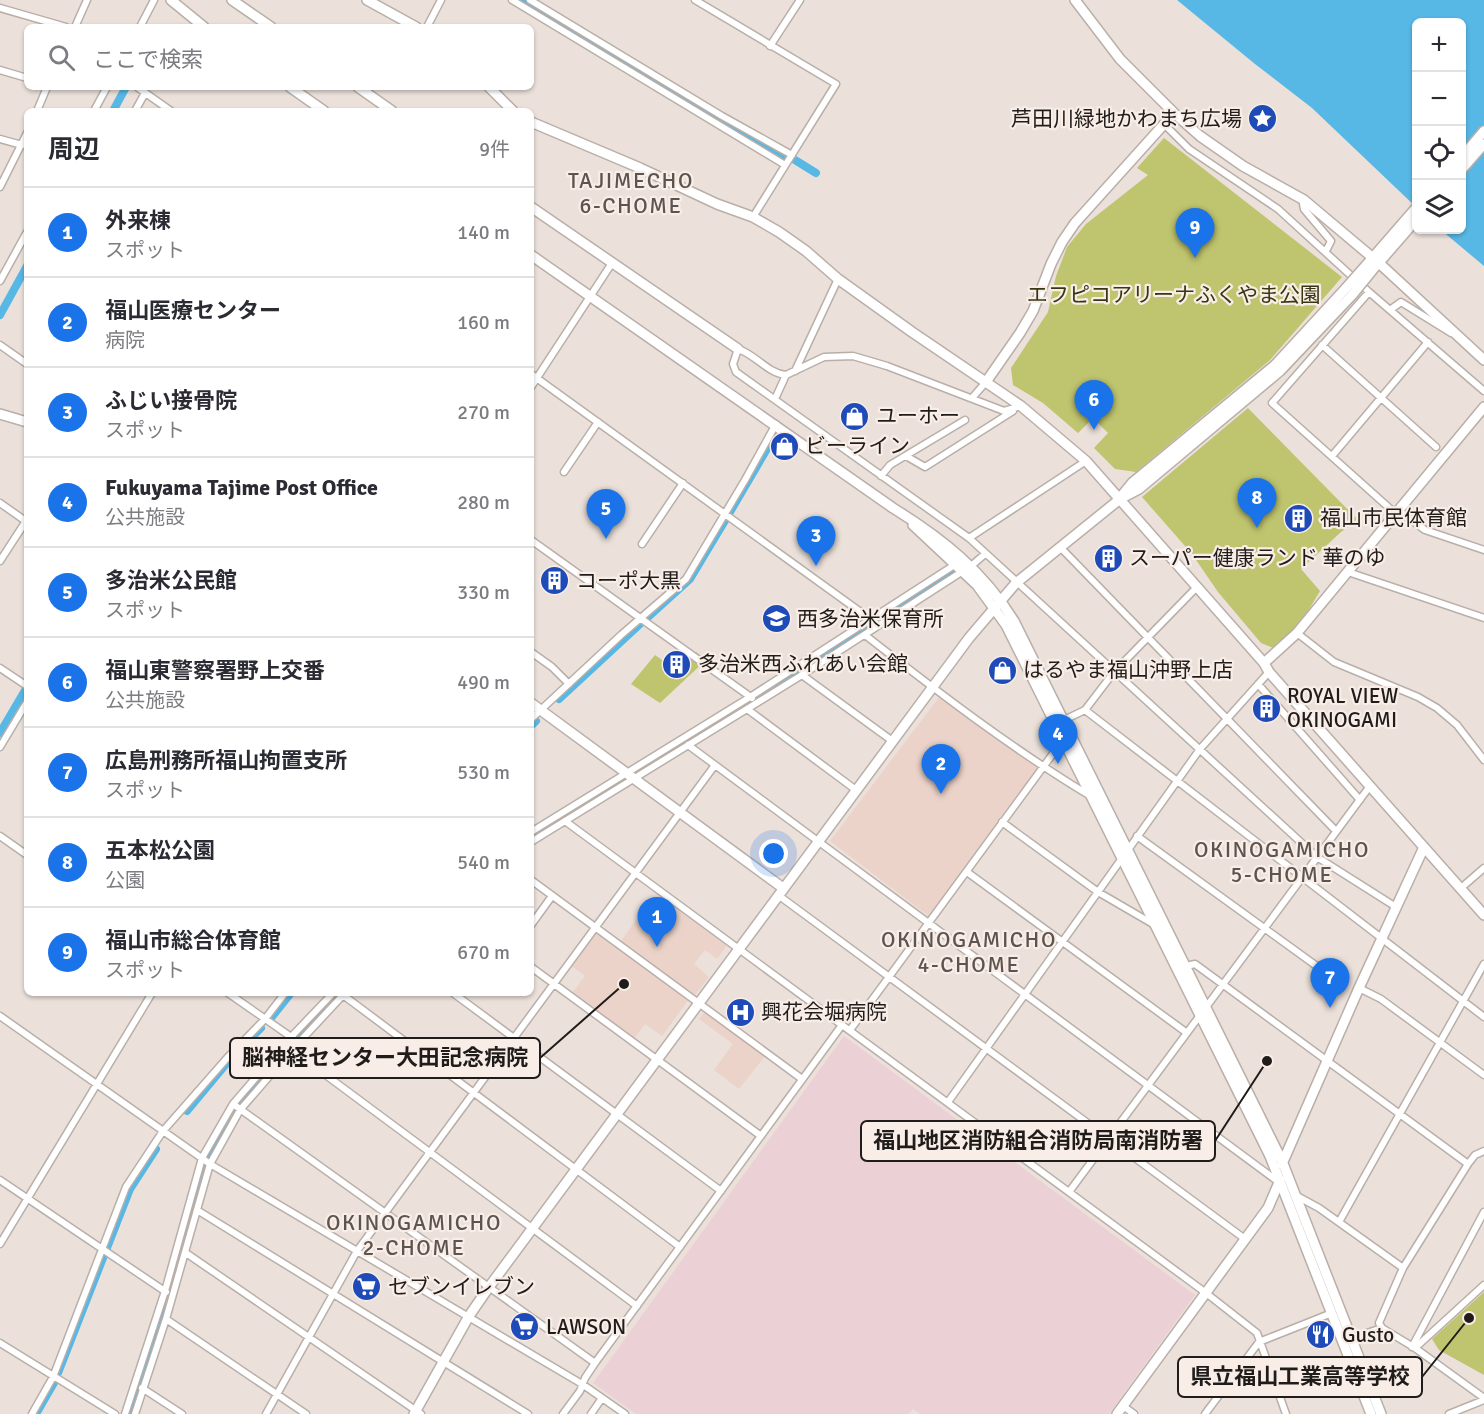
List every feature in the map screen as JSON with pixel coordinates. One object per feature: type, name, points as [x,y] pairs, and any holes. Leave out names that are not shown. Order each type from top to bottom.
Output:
[{"type":"street","points":[[76,24],[87,0]]},
{"type":"street","points":[[142,24],[154,0]]},
{"type":"street","points":[[171,0],[200,24]]},
{"type":"street","points":[[232,0],[267,24]]},
{"type":"street","points":[[367,0],[411,24]]},
{"type":"street","points":[[429,24],[441,0]]},
{"type":"street","points":[[512,0],[785,165]]},
{"type":"street","points":[[530,0],[722,116],[792,155]]},
{"type":"street","points":[[695,0],[836,84],[753,218]]},
{"type":"street","points":[[770,46],[800,0]]},
{"type":"street","points":[[1075,0],[1120,59],[1200,136],[1243,166],[1304,200],[1376,260],[1484,360]]},
{"type":"street","points":[[0,8],[56,24]]},
{"type":"street","points":[[0,70],[24,77]]},
{"type":"street","points":[[38,108],[46,90]]},
{"type":"street","points":[[95,108],[105,90]]},
{"type":"street","points":[[141,90],[167,108]]},
{"type":"street","points":[[294,90],[320,108]]},
{"type":"street","points":[[362,90],[385,108]]},
{"type":"street","points":[[492,90],[510,108]]},
{"type":"street","points":[[137,108],[145,93]]},
{"type":"street","points":[[972,398],[986,382],[1033,311],[1051,264],[1075,223],[1174,113]]},
{"type":"street","points":[[534,123],[753,218],[788,238],[838,279],[1021,406],[1086,461],[1484,915]]},
{"type":"street","points":[[1164,124],[1189,149],[1278,209],[1326,250],[1369,292],[1484,391]]},
{"type":"street","points":[[1466,151],[1484,131]]},
{"type":"street","points":[[0,139],[22,145]]},
{"type":"street","points":[[0,188],[24,141]]},
{"type":"street","points":[[1466,164],[1484,144]]},
{"type":"street","points":[[1304,200],[1305,208],[1331,241],[1326,250]]},
{"type":"street","points":[[534,209],[774,372],[786,375],[824,357],[853,356],[887,366],[1004,411],[1021,406]]},
{"type":"street","points":[[186,1253],[417,1413],[442,1362],[489,1287],[740,949],[891,740],[969,638],[1016,583],[1120,499],[1132,483],[1275,365],[1350,291],[1412,213]]},
{"type":"street","points":[[1376,260],[1412,224]]},
{"type":"street","points":[[0,281],[24,237]]},
{"type":"street","points":[[534,257],[933,533],[1014,621],[1186,966],[1204,1012],[1270,1156],[1371,1414]]},
{"type":"street","points":[[612,263],[591,297],[534,376],[875,623]]},
{"type":"street","points":[[794,372],[838,279]]},
{"type":"street","points":[[1369,292],[1272,404],[1398,512],[1425,530],[1484,550]]},
{"type":"street","points":[[1390,310],[1401,302],[1463,339]]},
{"type":"street","points":[[1332,456],[1428,342]]},
{"type":"street","points":[[0,345],[24,361]]},
{"type":"street","points":[[1322,345],[1436,447]]},
{"type":"street","points":[[738,349],[733,364],[736,372],[969,538],[1317,857],[1396,907]]},
{"type":"street","points":[[775,399],[786,375]]},
{"type":"street","points":[[906,456],[925,468],[1021,406]]},
{"type":"street","points":[[948,1102],[1200,749],[1258,684],[1266,667],[1297,633],[1484,407]]},
{"type":"street","points":[[0,414],[24,421]]},
{"type":"street","points":[[881,476],[890,465],[965,420]]},
{"type":"street","points":[[564,472],[598,422]]},
{"type":"street","points":[[534,716],[641,617],[686,579],[776,424]]},
{"type":"street","points":[[969,538],[1086,461]]},
{"type":"street","points":[[642,544],[683,483]]},
{"type":"street","points":[[0,503],[24,521]]},
{"type":"street","points":[[894,508],[964,567]]},
{"type":"street","points":[[0,561],[24,525]]},
{"type":"street","points":[[534,542],[754,700]]},
{"type":"street","points":[[1060,547],[1336,831]]},
{"type":"street","points":[[534,830],[559,814],[688,745],[747,709],[754,700],[985,554]]},
{"type":"street","points":[[534,840],[680,740],[802,675],[865,635],[875,623],[964,567]]},
{"type":"street","points":[[1348,572],[1484,618]]},
{"type":"street","points":[[1064,720],[1085,710],[1113,672],[1197,587]]},
{"type":"street","points":[[998,604],[1006,625],[1156,926],[1282,1161],[1381,1414]]},
{"type":"street","points":[[1297,633],[1334,662],[1418,697],[1437,708],[1457,725],[1484,760]]},
{"type":"street","points":[[865,635],[932,687],[1043,767],[1092,797]]},
{"type":"street","points":[[534,654],[552,667],[568,684]]},
{"type":"street","points":[[0,668],[24,685]]},
{"type":"street","points":[[802,675],[891,740]]},
{"type":"street","points":[[1258,684],[1360,800]]},
{"type":"street","points":[[534,705],[680,812],[889,977],[1245,1239]]},
{"type":"street","points":[[0,747],[24,707]]},
{"type":"street","points":[[747,709],[856,790]]},
{"type":"street","points":[[1085,710],[1484,1017]]},
{"type":"street","points":[[850,1030],[1063,740]]},
{"type":"street","points":[[688,745],[1295,1195],[1339,1222],[1403,1268]]},
{"type":"street","points":[[266,1414],[357,1251],[715,765]]},
{"type":"street","points":[[1069,1192],[1370,786]]},
{"type":"street","points":[[565,820],[1257,1333],[1286,1414]]},
{"type":"street","points":[[1002,822],[1098,892],[1156,926]]},
{"type":"street","points":[[0,836],[24,853]]},
{"type":"street","points":[[1137,836],[1329,975]]},
{"type":"street","points":[[1134,1414],[1120,1410],[1268,1208],[1279,1182],[1282,1161],[1424,846]]},
{"type":"street","points":[[1461,888],[1484,868]]},
{"type":"street","points":[[967,872],[1187,1033]]},
{"type":"street","points":[[534,882],[802,1079]]},
{"type":"street","points":[[534,921],[552,896]]},
{"type":"street","points":[[1186,966],[1195,963],[1468,1164]]},
{"type":"street","points":[[1339,1222],[1484,964]]},
{"type":"street","points":[[534,969],[760,1136]]},
{"type":"street","points":[[1359,988],[1381,999],[1484,1075]]},
{"type":"street","points":[[0,1245],[150,996]]},
{"type":"street","points":[[232,996],[295,1039]]},
{"type":"street","points":[[32,1414],[53,1377],[126,1187],[163,1131],[265,1019],[283,996]]},
{"type":"street","points":[[135,1414],[166,1318],[169,1293],[206,1161],[237,1107],[331,996]]},
{"type":"street","points":[[237,1107],[292,1050],[295,1039],[342,996]]},
{"type":"street","points":[[347,996],[680,1247]]},
{"type":"street","points":[[457,996],[721,1191]]},
{"type":"street","points":[[0,1016],[206,1161],[582,1384],[622,1413]]},
{"type":"street","points":[[563,1414],[580,1391],[595,1364],[842,1025]]},
{"type":"street","points":[[292,1050],[637,1306]]},
{"type":"street","points":[[237,1107],[595,1364]]},
{"type":"street","points":[[1452,1414],[1484,1399],[1414,1348],[1382,1328],[1379,1323],[1403,1268],[1468,1164],[1475,1155],[1484,1151]]},
{"type":"street","points":[[125,1414],[186,1253],[206,1161]]},
{"type":"street","points":[[0,1180],[169,1293]]},
{"type":"street","points":[[197,1210],[528,1414]]},
{"type":"street","points":[[1414,1348],[1484,1212]]},
{"type":"street","points":[[1414,1348],[1484,1285]]},
{"type":"street","points":[[1205,1414],[1259,1342],[1332,1313]]},
{"type":"street","points":[[166,1318],[306,1414]]},
{"type":"street","points":[[1352,1338],[1382,1328]]},
{"type":"street","points":[[0,1343],[115,1414]]},
{"type":"street","points":[[142,1388],[182,1414]]},
{"type":"street","points":[[591,1414],[602,1398]]},
{"type":"shaded area","points":[[940,696],[1037,769],[930,917],[830,841]]},
{"type":"shaded area","points":[[667,899],[728,944],[717,959],[705,950],[694,964],[709,977],[694,996],[621,941],[639,916],[649,923]]},
{"type":"shaded area","points":[[597,930],[689,999],[662,1036],[645,1024],[634,1039],[572,993],[585,976],[570,965]]},
{"type":"shaded area","points":[[706,1010],[765,1056],[739,1089],[714,1070],[733,1044],[699,1019]]},
{"type":"shaded area","points":[[844,1036],[1195,1295],[1109,1414],[920,1414],[913,1409],[909,1414],[636,1414],[593,1383]]},
{"type":"green space","name":"エフピコアリーナふくやま公園","points":[[1164,138],[1342,277],[1270,360],[1136,472],[1115,469],[1094,448],[1108,433],[1093,418],[1078,433],[1043,403],[1013,385],[1011,368],[1048,312],[1056,276],[1067,247],[1086,224],[1148,175],[1137,168]]},
{"type":"green space","points":[[1248,408],[1358,520],[1341,532],[1301,569],[1320,591],[1308,611],[1278,647],[1273,648],[1261,643],[1218,592],[1192,554],[1142,497]]},
{"type":"green space","points":[[696,652],[706,660],[660,703],[631,684],[655,655],[679,672]]},
{"type":"green space","points":[[1484,1292],[1484,1375],[1439,1350],[1432,1339]]},
{"type":"water","points":[[1177,0],[1484,0],[1484,266],[1446,234],[1466,234],[1466,18],[1412,18],[1412,203],[1312,108]]},
{"type":"waterway","points":[[522,0],[784,158]]},
{"type":"waterway","points":[[115,108],[124,90]]},
{"type":"waterway","points":[[795,160],[816,173]]},
{"type":"waterway","points":[[0,315],[24,271]]},
{"type":"waterway","points":[[730,512],[774,437]]},
{"type":"waterway","points":[[647,618],[690,579],[726,519]]},
{"type":"waterway","points":[[646,765],[760,696],[951,574]]},
{"type":"waterway","points":[[559,699],[640,624]]},
{"type":"waterway","points":[[0,733],[24,692]]},
{"type":"waterway","points":[[534,835],[612,786]]},
{"type":"waterway","points":[[271,1018],[289,996]]},
{"type":"waterway","points":[[129,1414],[164,1310],[203,1166],[238,1105],[259,1079],[336,996]]},
{"type":"waterway","points":[[187,1111],[232,1057],[261,1028]]},
{"type":"waterway","points":[[58,1373],[130,1189],[156,1149]]},
{"type":"waterway","points":[[36,1414],[55,1381]]},
{"type":"place","name":"芦田川緑地かわまち広場","points":[[1263,119]]},
{"type":"place","name":"福山市総合体育館","points":[[1195,258]]},
{"type":"place","name":"ユーホー","points":[[855,416]]},
{"type":"place","name":"福山東警察署野上交番","points":[[1094,430]]},
{"type":"place","name":"ビーライン","points":[[784,446]]},
{"type":"place","name":"福山市民体育館","points":[[1299,518]]},
{"type":"place","name":"五本松公園","points":[[1257,528]]},
{"type":"place","name":"多治米公民館","points":[[606,539]]},
{"type":"place","name":"スーパー健康ランド 華のゆ","points":[[1108,558]]},
{"type":"place","name":"ふじい接骨院","points":[[816,566]]},
{"type":"place","name":"コーポ大黒","points":[[555,581]]},
{"type":"place","name":"西多治米保育所","points":[[776,619]]},
{"type":"place","name":"多治米西ふれあい会館","points":[[677,664]]},
{"type":"place","name":"はるやま福山沖野上店","points":[[1002,670]]},
{"type":"place","name":"ROYAL VIEW OKINOGAMI","points":[[1266,708]]},
{"type":"place","name":"Fukuyama Tajime Post Office","points":[[1058,764]]},
{"type":"place","name":"福山医療センター","points":[[941,794]]},
{"type":"place","name":"外来棟","points":[[657,947]]},
{"type":"place","name":"脳神経センター大田記念病院","points":[[624,984]]},
{"type":"place","name":"広島刑務所福山拘置支所","points":[[1330,1008]]},
{"type":"place","name":"興花会堀病院","points":[[740,1012]]},
{"type":"place","name":"福山地区消防組合消防局南消防署","points":[[1267,1061]]},
{"type":"place","name":"セブンイレブン","points":[[367,1287]]},
{"type":"place","name":"県立福山工業高等学校","points":[[1469,1318]]},
{"type":"place","name":"LAWSON","points":[[525,1327]]},
{"type":"place","name":"Gusto","points":[[1321,1335]]},
{"type":"district","name":"TAJIMECHO 6-CHOME","points":[[631,192]]},
{"type":"district","name":"OKINOGAMICHO 5-CHOME","points":[[1282,862]]},
{"type":"district","name":"OKINOGAMICHO 4-CHOME","points":[[969,952]]},
{"type":"district","name":"OKINOGAMICHO 2-CHOME","points":[[414,1234]]}]
